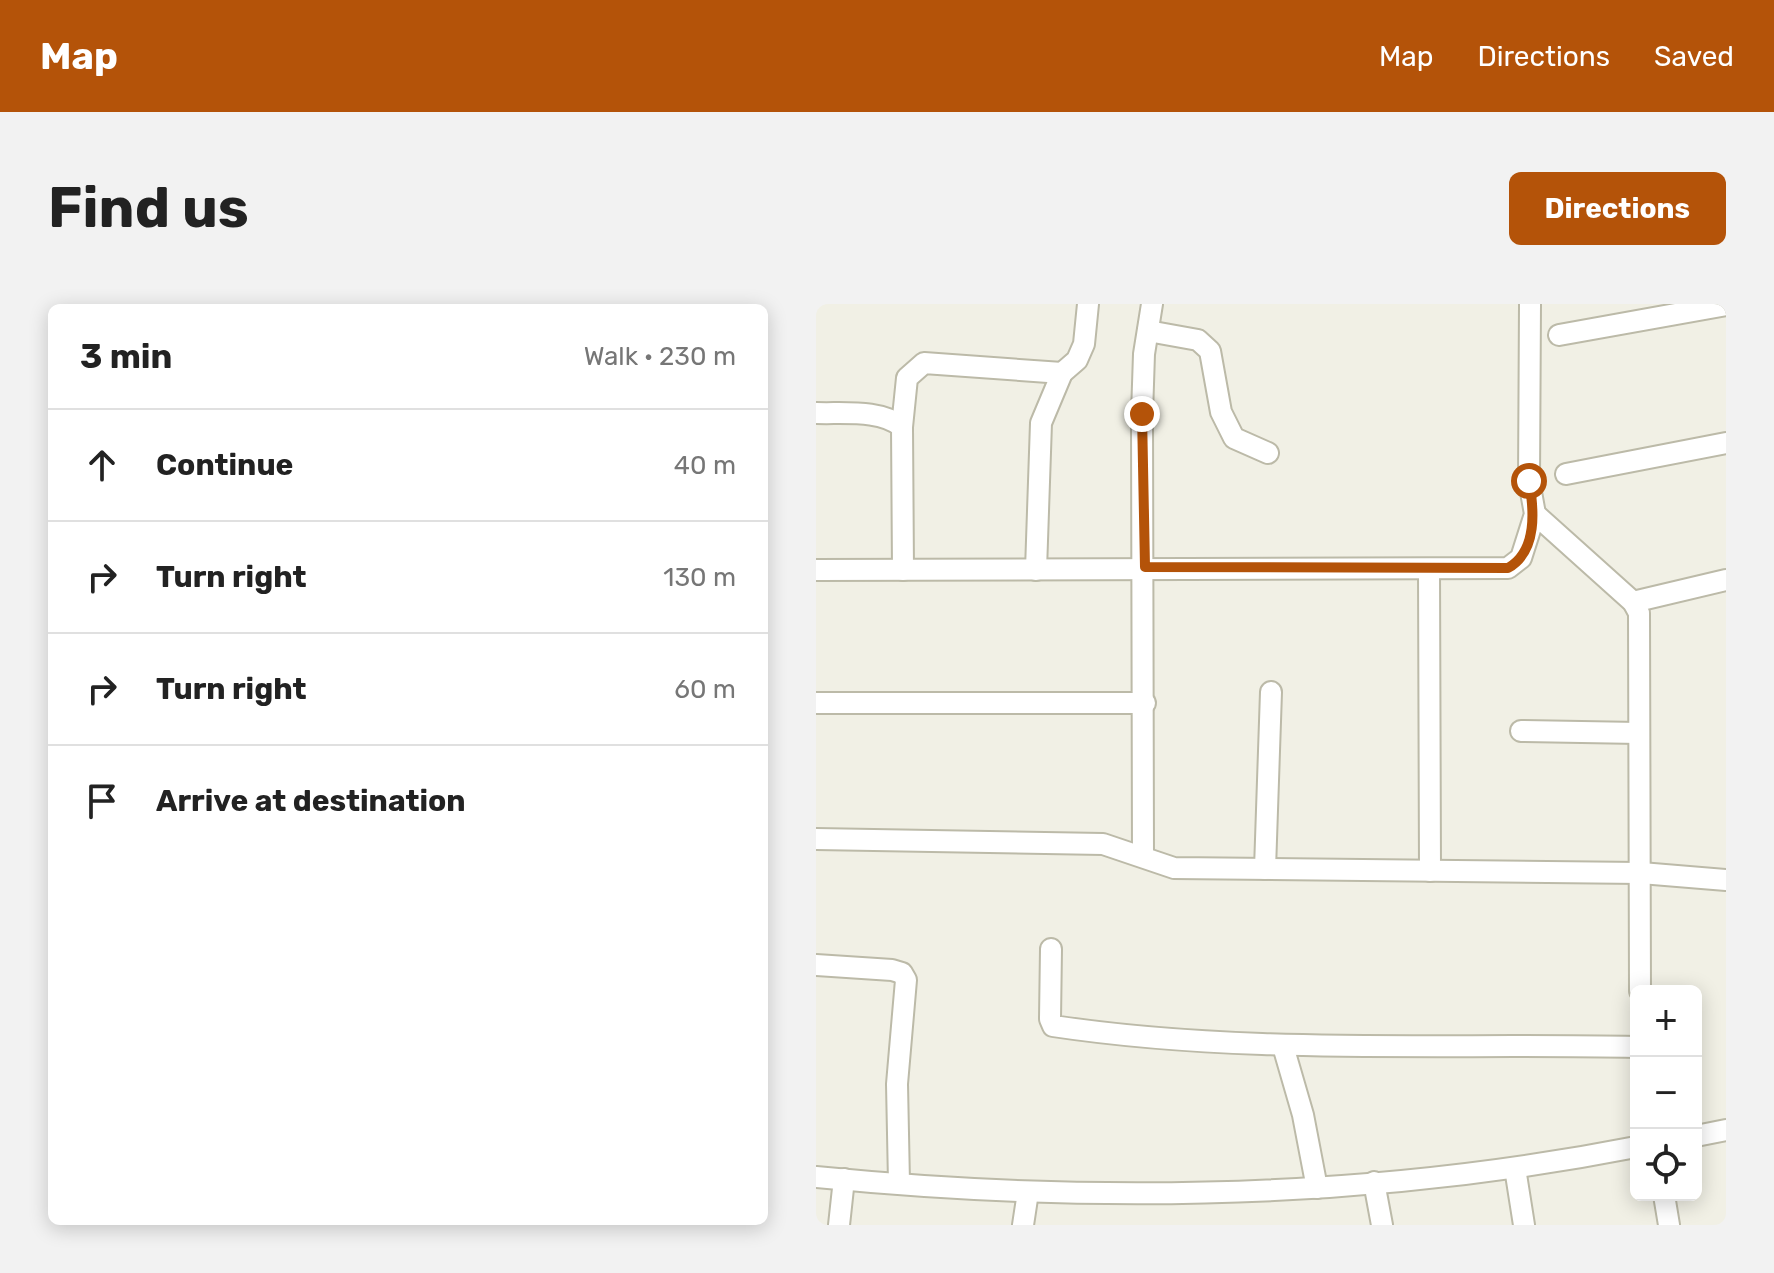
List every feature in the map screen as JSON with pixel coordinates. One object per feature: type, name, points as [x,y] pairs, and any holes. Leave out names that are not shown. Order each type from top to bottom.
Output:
[{"type":"street","points":[[1036,570],[1041,423],[1062,373],[1077,360],[1084,344],[1088,304]]},
{"type":"street","points":[[1143,856],[1145,567],[1142,414],[1152,304]]},
{"type":"street","points":[[816,570],[1508,568],[1521,558],[1535,514],[1529,481],[1530,304]]},
{"type":"street","points":[[1559,335],[1726,305]]},
{"type":"street","points":[[1148,331],[1198,340],[1210,351],[1221,412],[1234,438],[1268,453]]},
{"type":"street","points":[[903,570],[902,427],[907,378],[924,363],[1062,373]]},
{"type":"street","points":[[816,413],[877,416],[892,419],[902,427]]},
{"type":"street","points":[[1566,474],[1726,443]]},
{"type":"street","points":[[1535,514],[1633,602],[1639,613],[1640,985]]},
{"type":"street","points":[[1429,570],[1430,871]]},
{"type":"street","points":[[1633,602],[1726,580]]},
{"type":"street","points":[[1265,869],[1271,692]]},
{"type":"street","points":[[816,703],[1145,703]]},
{"type":"street","points":[[1521,731],[1639,733]]},
{"type":"street","points":[[816,839],[1103,844],[1143,856],[1157,865],[1174,868],[1641,873],[1726,880]]},
{"type":"street","points":[[1051,949],[1050,1019],[1053,1026],[1283,1046],[1469,1044],[1630,1047]]},
{"type":"street","points":[[816,965],[892,970],[902,973],[906,980],[897,1084],[899,1183]]},
{"type":"street","points":[[1283,1046],[1303,1115],[1317,1188]]},
{"type":"street","points":[[1702,1135],[1726,1130]]},
{"type":"street","points":[[816,1177],[1028,1192],[1240,1194],[1515,1168],[1630,1148]]},
{"type":"street","points":[[1515,1168],[1524,1225]]},
{"type":"street","points":[[839,1225],[844,1179]]},
{"type":"street","points":[[1374,1182],[1382,1225]]},
{"type":"street","points":[[1023,1225],[1028,1192]]},
{"type":"street","points":[[1665,1201],[1669,1225]]},
{"type":"route","points":[[1142,414],[1145,567],[1508,568],[1521,558],[1535,514],[1529,481]]}]
